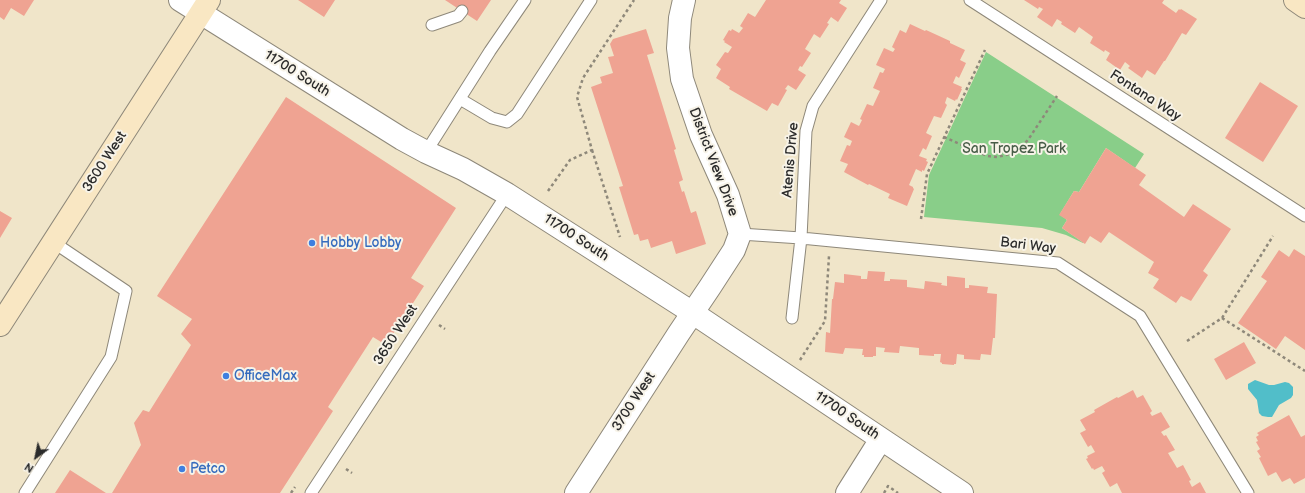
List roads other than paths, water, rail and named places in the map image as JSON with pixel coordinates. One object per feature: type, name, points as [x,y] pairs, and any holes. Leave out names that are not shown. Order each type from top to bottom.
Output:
[{"type":"main road","points":[[1295,0],[1305,7]]},
{"type":"main road","name":"3600 West","points":[[0,325],[205,6]]},
{"type":"street","name":"11700 South","points":[[180,0],[205,6],[402,139],[426,152],[463,168],[507,194],[694,313],[962,493]]},
{"type":"street","name":"District View Drive","points":[[684,0],[680,18],[678,48],[682,79],[701,135],[728,195],[740,234],[734,250],[694,313]]},
{"type":"street","name":"3700 West","points":[[576,493],[679,333],[694,313]]},
{"type":"street","points":[[847,493],[881,439]]},
{"type":"lane","points":[[426,152],[525,0]]},
{"type":"lane","points":[[460,98],[492,118],[507,122],[517,114],[591,0]]},
{"type":"lane","name":"Atenis Drive","points":[[792,318],[801,238],[806,131],[813,106],[881,0]]},
{"type":"lane","name":"Fontana Way","points":[[970,0],[1305,216]]},
{"type":"lane","points":[[432,25],[458,16],[462,11]]},
{"type":"lane","name":"3650 West","points":[[311,493],[507,194]]},
{"type":"lane","name":"Bari Way","points":[[740,234],[801,238],[1058,263],[1140,316],[1248,493]]},
{"type":"lane","points":[[25,493],[111,357],[126,291],[53,242]]},
{"type":"water","points":[[1255,380],[1269,385],[1285,382],[1289,383],[1293,387],[1293,395],[1291,398],[1279,405],[1272,417],[1262,416],[1259,413],[1257,400],[1248,389],[1248,384]]},
{"type":"place","name":"Hobby Lobby","points":[[312,243]]},
{"type":"place","name":"OfficeMax","points":[[226,376]]},
{"type":"place","name":"Petco","points":[[182,469]]},
{"type":"park label","name":"San Tropez Park","points":[[1014,149]]}]
